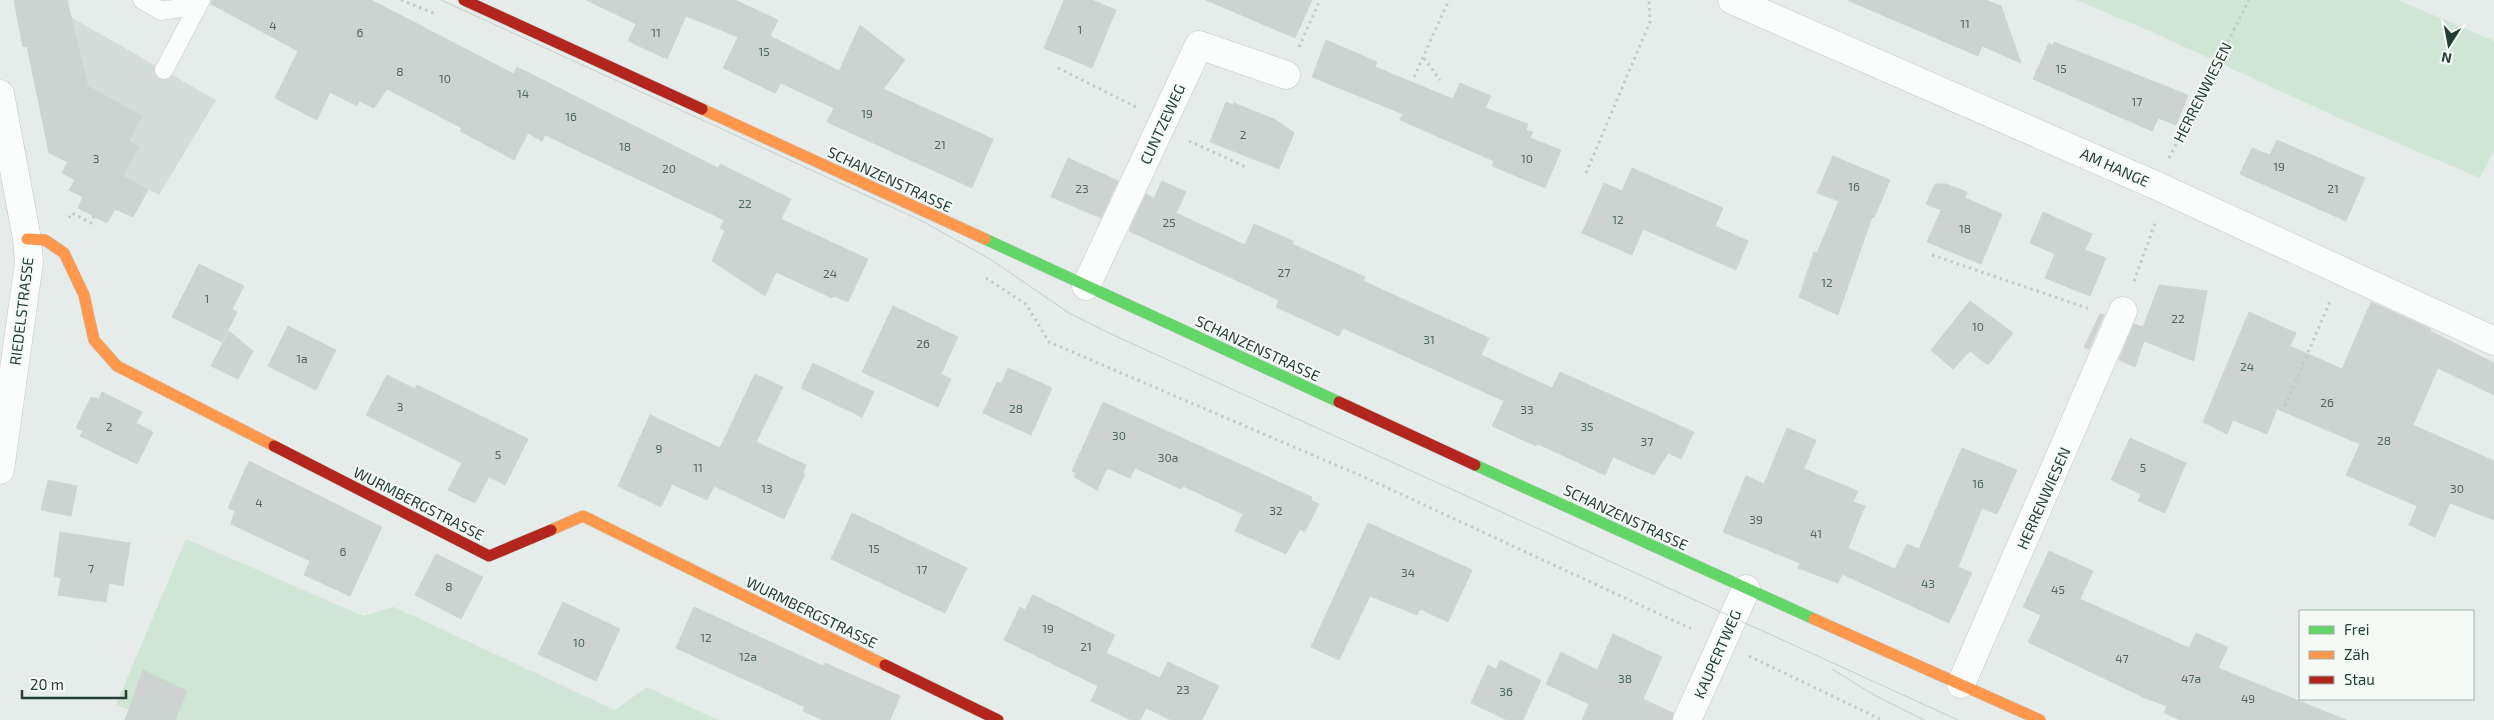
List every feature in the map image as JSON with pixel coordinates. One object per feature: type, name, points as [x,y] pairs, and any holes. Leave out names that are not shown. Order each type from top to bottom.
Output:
[{"type":"street","name":"SCHANZENSTRASSE","points":[[464,0],[1746,589],[2040,720]]},
{"type":"street","name":"AM HANGE","points":[[1732,0],[2155,185],[2494,341]]},
{"type":"street","name":"CUNTZEWEG","points":[[1086,286],[1199,45],[1286,74]]},
{"type":"street","name":"RIEDELSTRASSE","points":[[0,94],[27,239],[29,262],[0,470]]},
{"type":"street","name":"WURMBERGSTRASSE","points":[[27,239],[45,240],[64,253],[84,296],[94,340],[117,366],[489,556],[583,516],[998,720]]},
{"type":"street","name":"HERRENWIESEN","points":[[1961,684],[2121,316]]},
{"type":"street","name":"KAUPERTWEG","points":[[1687,720],[1746,589]]},
{"type":"lane","points":[[142,0],[160,11],[200,3]]},
{"type":"lane","points":[[164,70],[200,3]]},
{"type":"path","points":[[402,0],[444,17]]},
{"type":"path","points":[[1286,74],[1320,0]]},
{"type":"path","points":[[1414,76],[1424,58],[1448,0]]},
{"type":"path","points":[[1586,173],[1650,22],[1649,0]]},
{"type":"path","name":"HERRENWIESEN","points":[[2155,185],[2249,0]]},
{"type":"path","points":[[1424,58],[1440,80]]},
{"type":"path","points":[[1058,68],[1162,124],[1246,166]]},
{"type":"path","points":[[2133,284],[2149,243]]},
{"type":"path","points":[[1932,255],[2063,299],[2121,316]]},
{"type":"path","points":[[984,276],[1026,304],[1049,342],[1364,477],[1722,643],[1882,720]]},
{"type":"path","points":[[2285,406],[2329,303]]},
{"type":"shaded area","points":[[46,3],[216,100],[159,195],[148,190],[133,217],[115,209],[107,223],[78,208],[83,197],[69,190],[75,180],[62,173],[67,162],[53,155],[59,144],[46,138],[27,46],[23,47],[15,8]]},
{"type":"green space","points":[[2076,0],[2398,0],[2494,41],[2494,151],[2480,178],[2339,118],[2150,31]]},
{"type":"green space","points":[[186,539],[363,616],[394,607],[615,710],[647,687],[718,720],[156,720],[116,705]]},
{"type":"building","points":[[14,0],[67,0],[88,86],[142,116],[129,141],[139,146],[123,176],[148,190],[133,217],[115,209],[107,223],[78,208],[83,197],[69,190],[75,180],[62,173],[68,162],[49,153],[27,46],[23,47]]},
{"type":"building","points":[[212,0],[371,0],[514,74],[517,67],[718,168],[720,164],[791,199],[781,219],[868,259],[848,302],[834,296],[832,298],[776,272],[765,296],[712,261],[725,230],[720,228],[724,220],[545,135],[542,141],[528,133],[514,160],[460,131],[462,128],[387,89],[374,108],[359,101],[357,106],[330,92],[317,120],[275,98],[298,51],[211,4]]},
{"type":"building","points":[[586,0],[735,0],[778,20],[770,36],[839,71],[860,25],[905,60],[883,89],[993,139],[972,188],[827,122],[834,108],[781,83],[775,93],[723,68],[738,37],[686,16],[667,59],[628,41],[636,24]]},
{"type":"building","points":[[1064,0],[1092,0],[1116,10],[1092,68],[1044,48]]},
{"type":"building","points":[[1206,0],[1312,0],[1295,38]]},
{"type":"building","points":[[1847,0],[1986,0],[2001,6],[2021,63],[1982,46],[1978,56]]},
{"type":"building","points":[[1326,40],[1377,62],[1375,67],[1453,99],[1460,83],[1491,96],[1485,108],[1528,124],[1526,130],[1533,132],[1530,138],[1561,150],[1545,188],[1492,166],[1494,161],[1400,120],[1403,114],[1312,77]]},
{"type":"building","points":[[2054,42],[2188,95],[2176,125],[2158,118],[2152,131],[2033,79],[2049,43],[2053,45]]},
{"type":"building","points":[[1226,102],[1233,105],[1234,103],[1276,120],[1294,133],[1279,169],[1210,142]]},
{"type":"building","points":[[2277,140],[2365,178],[2346,221],[2240,174],[2252,148],[2270,155]]},
{"type":"building","points":[[1833,156],[1890,180],[1874,218],[1872,217],[1838,315],[1799,297],[1814,252],[1817,253],[1839,201],[1817,193]]},
{"type":"building","points":[[1068,158],[1118,181],[1101,218],[1051,197]]},
{"type":"building","points":[[1632,168],[1723,208],[1715,226],[1748,241],[1736,270],[1643,229],[1632,255],[1582,233],[1604,183],[1622,191]]},
{"type":"building","points":[[1162,181],[1186,192],[1176,213],[1245,245],[1254,224],[1293,241],[1292,244],[1365,277],[1363,281],[1489,338],[1481,355],[1552,388],[1560,372],[1694,432],[1681,459],[1668,453],[1654,475],[1613,457],[1605,475],[1538,444],[1536,446],[1492,426],[1504,401],[1343,328],[1339,336],[1276,307],[1279,300],[1129,231],[1146,194],[1154,198]]},
{"type":"building","points":[[1935,184],[1946,184],[1967,192],[1965,198],[2002,214],[1981,264],[1927,242],[1941,210],[1926,204]]},
{"type":"building","points":[[2043,212],[2092,234],[2085,250],[2106,258],[2090,296],[2045,278],[2055,254],[2030,243]]},
{"type":"building","points":[[199,264],[244,286],[232,309],[237,312],[222,342],[172,317]]},
{"type":"building","points":[[2159,285],[2207,291],[2194,361],[2144,341],[2135,367],[2119,360],[2134,324],[2143,327]]},
{"type":"building","points":[[1970,301],[2013,333],[1988,365],[1970,351],[1953,369],[1931,350]]},
{"type":"building","points":[[2371,302],[2431,329],[2430,331],[2494,363],[2494,395],[2438,368],[2413,425],[2494,461],[2494,520],[2450,503],[2435,537],[2409,525],[2417,506],[2346,475],[2360,444],[2277,409],[2267,434],[2233,420],[2227,434],[2203,422],[2249,312],[2296,333],[2290,346],[2342,369]]},
{"type":"building","points":[[893,306],[958,337],[941,374],[951,379],[938,407],[862,372]]},
{"type":"building","points":[[2100,314],[2104,315],[2089,349],[2084,347]]},
{"type":"building","points":[[288,326],[336,350],[316,390],[268,366]]},
{"type":"building","points":[[229,331],[253,351],[238,379],[211,366]]},
{"type":"building","points":[[813,363],[874,392],[862,417],[801,388]]},
{"type":"building","points":[[1008,368],[1052,388],[1031,435],[983,413],[997,382],[1001,384]]},
{"type":"building","points":[[755,374],[783,387],[756,442],[806,465],[803,473],[805,474],[784,519],[714,486],[707,500],[672,484],[661,507],[618,486],[650,415],[720,448]]},
{"type":"building","points":[[387,375],[415,389],[417,385],[528,439],[505,485],[489,477],[475,503],[448,490],[462,463],[366,415]]},
{"type":"building","points":[[102,392],[142,412],[136,423],[153,432],[137,464],[80,436],[83,431],[76,428],[91,397],[99,399]]},
{"type":"building","points":[[1103,402],[1312,497],[1311,500],[1319,504],[1305,532],[1300,529],[1286,554],[1235,531],[1243,514],[1183,486],[1181,489],[1135,468],[1130,478],[1107,468],[1097,490],[1074,477],[1076,473],[1072,471]]},
{"type":"building","points":[[1787,428],[1816,440],[1804,469],[1858,491],[1853,502],[1865,506],[1848,548],[1895,569],[1907,544],[1919,549],[1962,448],[2017,470],[1997,514],[1982,508],[1958,567],[1972,573],[1949,623],[1842,574],[1838,583],[1798,568],[1800,563],[1723,532],[1746,476],[1764,484]]},
{"type":"building","points":[[2130,438],[2186,463],[2165,513],[2138,501],[2141,494],[2111,480]]},
{"type":"building","points":[[249,461],[382,527],[350,596],[304,575],[310,561],[231,524],[235,511],[228,508]]},
{"type":"building","points":[[48,480],[77,486],[71,516],[41,510]]},
{"type":"building","points":[[852,513],[967,568],[945,613],[831,559]]},
{"type":"building","points":[[1368,523],[1472,570],[1448,622],[1420,609],[1417,615],[1370,596],[1339,660],[1311,647]]},
{"type":"building","points":[[60,532],[130,543],[123,586],[109,583],[106,602],[58,595],[61,578],[54,576]]},
{"type":"building","points":[[2049,551],[2093,571],[2080,599],[2189,648],[2196,633],[2228,647],[2218,668],[2346,720],[2180,720],[2164,713],[2167,706],[2145,698],[2028,642],[2041,615],[2023,607]]},
{"type":"building","points":[[436,554],[483,577],[461,619],[415,595]]},
{"type":"building","points":[[1033,595],[1115,635],[1106,653],[1160,678],[1168,662],[1219,686],[1202,720],[1171,720],[1146,708],[1140,720],[1131,720],[1091,701],[1098,686],[1004,640],[1020,607],[1025,610]]},
{"type":"building","points":[[563,602],[620,629],[596,681],[538,654]]},
{"type":"building","points":[[694,607],[823,666],[825,663],[900,696],[890,720],[823,720],[803,711],[805,707],[676,648]]},
{"type":"building","points":[[1613,634],[1662,657],[1643,699],[1673,713],[1672,720],[1582,720],[1589,704],[1546,684],[1561,652],[1597,670]]},
{"type":"building","points":[[1500,660],[1541,680],[1523,720],[1507,720],[1471,703],[1488,665],[1496,669]]},
{"type":"building","points":[[143,670],[187,691],[175,720],[125,720]]},
{"type":"tram line","points":[[441,0],[922,221],[990,259],[1069,313],[1111,334],[1958,720]]},
{"type":"tram line","points":[[1832,669],[1874,695],[1924,720]]},
{"type":"traffic: fast","points":[[985,239],[1339,402]]},
{"type":"traffic: fast","points":[[1475,465],[1814,619]]},
{"type":"traffic: slow","points":[[702,109],[985,239]]},
{"type":"traffic: slow","points":[[27,239],[45,240],[64,253],[84,295],[94,340],[117,366],[274,446]]},
{"type":"traffic: slow","points":[[551,530],[583,516],[885,665]]},
{"type":"traffic: slow","points":[[1814,619],[2040,720]]},
{"type":"traffic: jam","points":[[464,0],[702,109]]},
{"type":"traffic: jam","points":[[1339,402],[1475,465]]},
{"type":"traffic: jam","points":[[274,446],[489,556],[551,530]]},
{"type":"traffic: jam","points":[[885,665],[998,720]]}]
